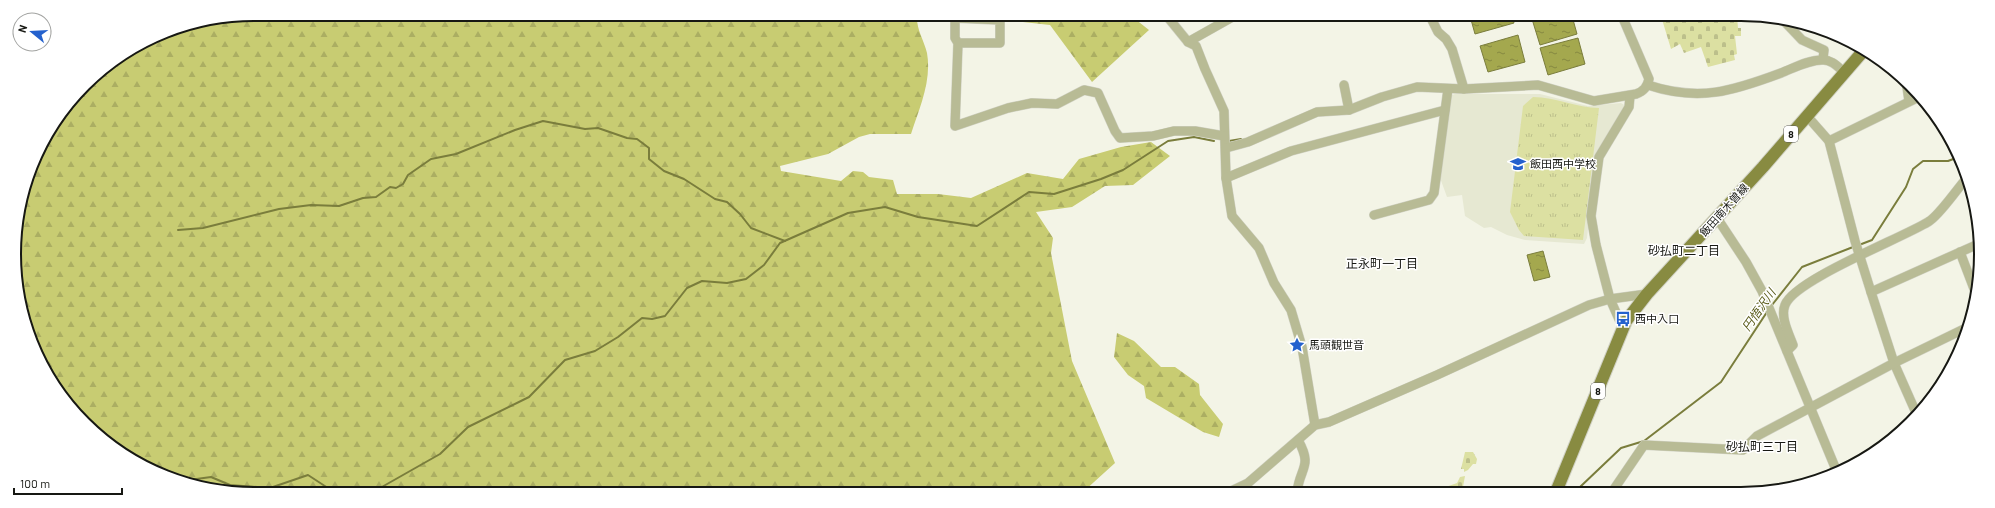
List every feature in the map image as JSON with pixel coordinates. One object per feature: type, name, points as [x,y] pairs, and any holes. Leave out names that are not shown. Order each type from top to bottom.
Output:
[{"type":"main road","name":"飯田南木曽線","points":[[1558,487],[1622,328],[1647,294],[1717,218],[1861,54]]},
{"type":"street","points":[[955,21],[955,38],[958,43],[955,126],[1008,108],[1032,103],[1057,104],[1084,90],[1098,93],[1120,138],[1153,136],[1174,131],[1195,131],[1224,136]]},
{"type":"street","points":[[958,43],[1000,42],[1000,21]]},
{"type":"street","points":[[1171,21],[1188,42],[1196,46],[1224,110],[1228,198],[1235,221],[1259,248],[1274,282],[1291,310],[1302,347],[1315,426]]},
{"type":"street","points":[[1188,42],[1225,21]]},
{"type":"street","points":[[1432,21],[1438,32],[1446,39],[1452,49],[1464,89]]},
{"type":"street","points":[[1226,148],[1248,142],[1317,112],[1349,110],[1382,97],[1418,87],[1464,89],[1538,85],[1594,101],[1630,96],[1643,91],[1648,85],[1648,74],[1624,21]]},
{"type":"street","points":[[1788,26],[1802,40],[1824,50],[1823,59]]},
{"type":"street","points":[[1648,85],[1679,94],[1694,95],[1718,92],[1752,84],[1812,61],[1823,59],[1832,62],[1845,73]]},
{"type":"street","points":[[1344,85],[1349,110]]},
{"type":"street","points":[[1374,216],[1429,200],[1434,193],[1448,89]]},
{"type":"street","points":[[1908,91],[1909,101]]},
{"type":"street","points":[[1622,328],[1610,299],[1596,245],[1591,216],[1599,157],[1630,107],[1630,96]]},
{"type":"street","points":[[1829,142],[1915,99]]},
{"type":"street","points":[[1226,178],[1291,151],[1445,110]]},
{"type":"street","points":[[1807,116],[1829,142],[1870,292],[1894,363],[1914,410]]},
{"type":"street","points":[[1787,351],[1793,345],[1783,314],[1788,299],[1857,248],[1930,221],[1963,183]]},
{"type":"street","points":[[1717,218],[1746,262],[1768,306],[1835,467]]},
{"type":"street","points":[[1870,292],[1974,246]]},
{"type":"street","points":[[1960,252],[1972,284]]},
{"type":"street","points":[[1240,487],[1248,483],[1315,426],[1329,422],[1436,375],[1590,305],[1610,299],[1647,294]]},
{"type":"street","points":[[1615,487],[1644,445],[1743,450],[1757,436],[1894,363],[1961,330]]},
{"type":"street","points":[[1298,440],[1306,456],[1305,468],[1299,487]]},
{"type":"shaded area","name":"飯田西中学校","points":[[1540,94],[1588,106],[1621,103],[1626,106],[1596,153],[1587,238],[1584,244],[1525,240],[1507,235],[1491,227],[1484,228],[1465,216],[1462,195],[1447,197],[1439,175],[1452,95]]},
{"type":"green space","points":[[239,21],[917,21],[926,48],[928,74],[924,95],[911,134],[870,134],[859,137],[828,154],[780,166],[781,171],[841,181],[853,171],[863,172],[869,177],[893,180],[897,194],[938,194],[971,198],[1027,173],[1063,179],[1079,159],[1121,147],[1151,142],[1170,156],[1133,185],[1105,186],[1072,207],[1036,212],[1053,238],[1051,253],[1072,361],[1115,463],[1089,487],[239,487],[209,483],[179,475],[137,456],[125,448],[89,419],[60,383],[45,357],[33,329],[25,299],[21,269],[21,239],[25,209],[33,179],[52,137],[69,112],[89,89],[112,69],[137,52],[179,33],[209,25]]},
{"type":"green space","points":[[1014,21],[1138,21],[1149,30],[1092,82],[1050,25]]},
{"type":"green space","points":[[1663,21],[1737,21],[1738,28],[1741,28],[1741,36],[1735,36],[1737,54],[1734,55],[1735,60],[1708,67],[1701,47],[1684,53],[1680,44],[1671,49]]},
{"type":"green space","points":[[1533,97],[1542,97],[1591,108],[1599,108],[1583,240],[1524,236],[1519,230],[1510,212],[1523,106]]},
{"type":"green space","points":[[1117,333],[1134,341],[1161,367],[1175,367],[1199,384],[1200,395],[1223,424],[1219,437],[1203,432],[1146,398],[1144,386],[1128,375],[1114,357]]},
{"type":"green space","points":[[1465,452],[1473,452],[1477,459],[1476,464],[1473,464],[1464,472],[1464,469],[1461,469]]},
{"type":"green space","points":[[1465,476],[1463,487],[1446,487],[1457,483],[1460,477]]},
{"type":"water","points":[[1471,21],[1513,21],[1514,23],[1475,34]]},
{"type":"water","points":[[1533,21],[1573,21],[1577,34],[1540,45]]},
{"type":"water","points":[[1518,35],[1525,62],[1488,72],[1480,46]]},
{"type":"water","points":[[1578,38],[1585,64],[1548,75],[1540,48]]},
{"type":"water","points":[[1543,251],[1550,277],[1534,281],[1527,255]]},
{"type":"waterway","points":[[178,230],[203,228],[279,209],[311,205],[339,206],[363,198],[376,197],[390,187],[396,188],[403,184],[408,175],[431,159],[456,154],[515,130],[543,121],[585,129],[598,128],[627,138],[637,139],[649,148],[649,159],[664,171],[684,179],[715,199],[727,202],[740,214],[751,228],[785,241]]},
{"type":"waterway","points":[[382,487],[440,454],[468,427],[529,397],[565,360],[595,351],[618,337],[642,318],[652,319],[665,316],[687,288],[702,281],[727,283],[746,279],[764,265],[780,243],[848,213],[885,207],[918,217],[977,226],[1029,192],[1054,194],[1101,179],[1123,170],[1168,141],[1194,137],[1214,141]]},
{"type":"waterway","points":[[1229,141],[1241,139]]},
{"type":"waterway","name":"円悟沢川","points":[[1859,245],[1872,240],[1906,187],[1913,169],[1923,161],[1948,161],[1953,159]]},
{"type":"waterway","name":"円悟沢川","points":[[1772,305],[1802,267],[1853,247]]},
{"type":"waterway","name":"円悟沢川","points":[[1580,487],[1621,448],[1644,441],[1721,382],[1767,312]]},
{"type":"waterway","points":[[273,487],[308,475],[326,487]]},
{"type":"waterway","points":[[195,479],[211,477],[230,485],[257,487]]},
{"type":"place","name":"飯田西中学校","points":[[1518,164]]},
{"type":"place","name":"西中入口","points":[[1623,319]]},
{"type":"place","name":"馬頭観世音","points":[[1297,345]]},
{"type":"district","name":"砂払町二丁目","points":[[1684,251]]},
{"type":"district","name":"正永町一丁目","points":[[1382,264]]},
{"type":"district","name":"砂払町三丁目","points":[[1762,447]]}]
